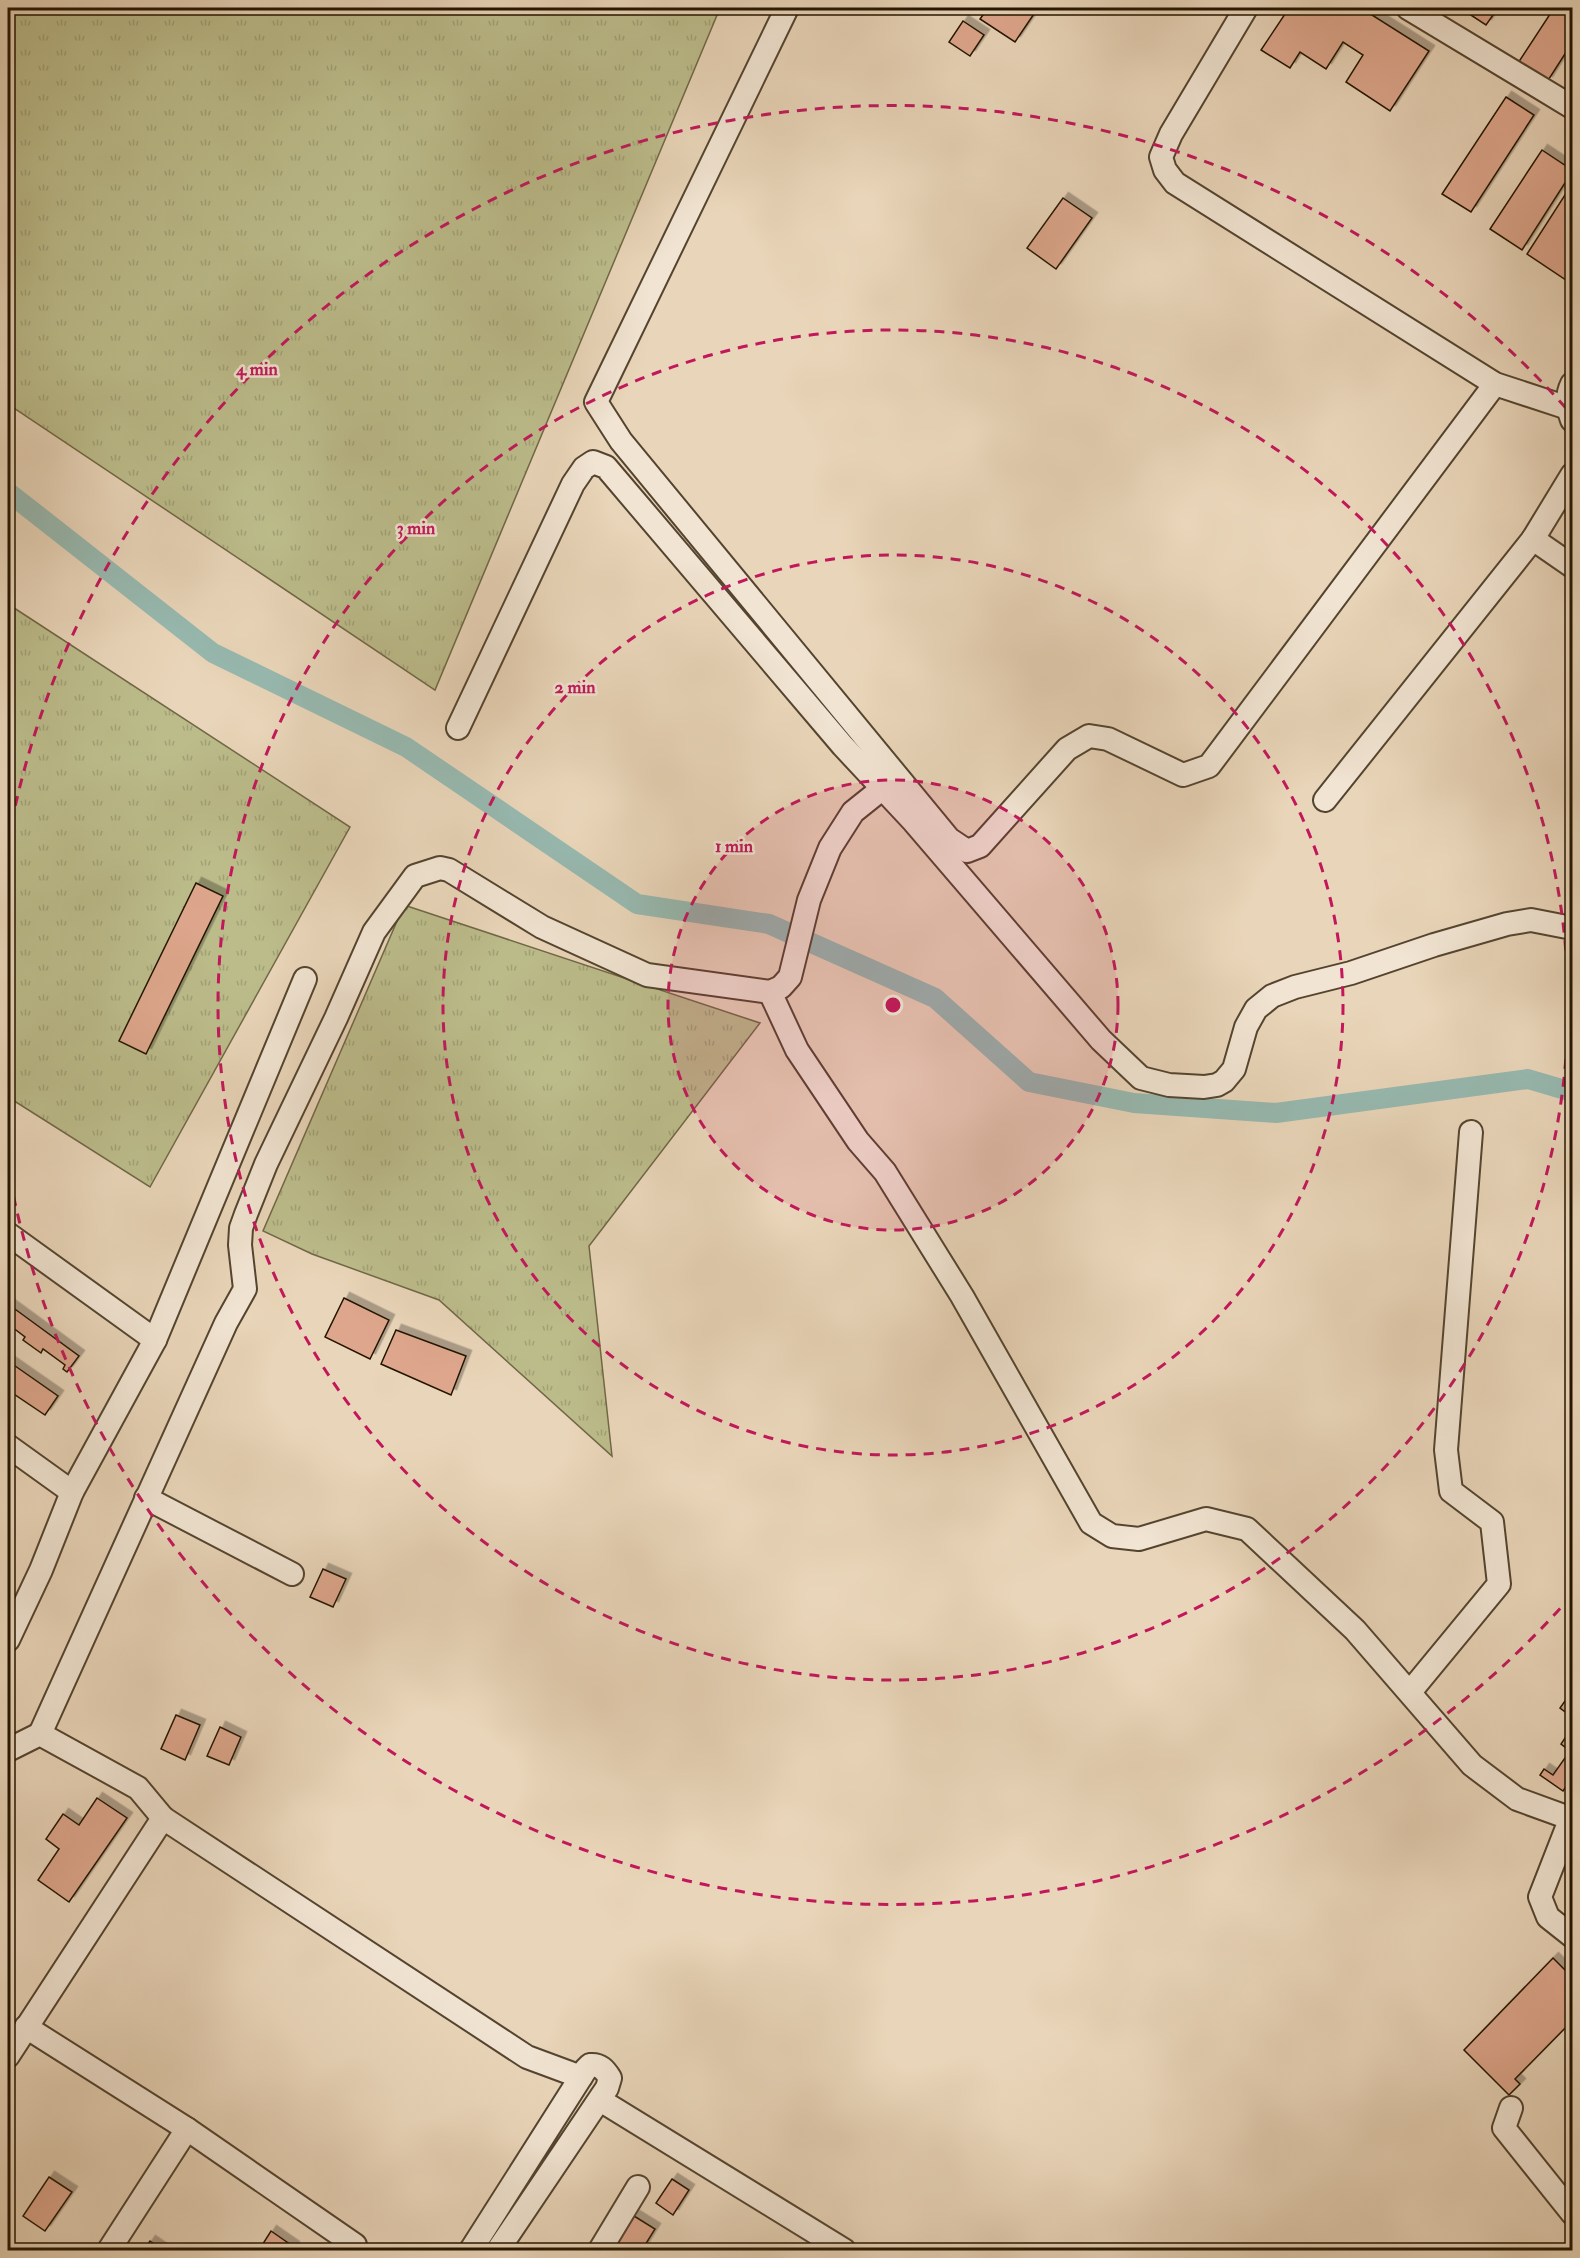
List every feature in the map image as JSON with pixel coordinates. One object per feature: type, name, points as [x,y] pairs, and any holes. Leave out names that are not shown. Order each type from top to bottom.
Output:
[{"type":"street","points":[[787,8],[596,402],[621,441],[933,820],[949,839],[967,851],[981,846],[1067,749],[1089,736],[1108,739],[1183,775],[1209,766],[1495,384]]},
{"type":"street","points":[[1246,8],[1171,134],[1161,158],[1165,170],[1175,183],[1495,384],[1570,414],[1568,397],[1572,384]]},
{"type":"street","points":[[1408,8],[1572,107]]},
{"type":"street","points":[[458,728],[573,484],[584,468],[593,462],[606,467],[843,746],[883,788],[1101,1040],[1141,1078],[1154,1082],[1204,1087],[1217,1085],[1224,1081],[1234,1069],[1246,1027],[1256,1009],[1272,996],[1507,924],[1531,920],[1572,928]]},
{"type":"street","points":[[1325,800],[1533,539],[1572,475]]},
{"type":"street","points":[[1533,539],[1572,566]]},
{"type":"street","points":[[8,1750],[40,1734],[226,1323],[245,1289],[240,1245],[241,1228],[266,1164],[336,1018],[374,932],[415,876],[440,868],[449,870],[542,927],[647,975],[770,992],[781,987],[790,977],[817,877],[840,829],[853,812],[883,788]]},
{"type":"street","points":[[8,1640],[41,1570],[72,1492],[155,1340],[305,979]]},
{"type":"street","points":[[770,992],[797,1050],[858,1141],[885,1172],[962,1296],[1091,1523],[1113,1536],[1139,1539],[1206,1519],[1247,1529],[1355,1630],[1472,1765],[1517,1799],[1572,1817],[1540,1898],[1548,1917],[1572,1936]]},
{"type":"street","points":[[1410,1692],[1499,1584],[1492,1522],[1451,1491],[1446,1450],[1471,1132]]},
{"type":"street","points":[[8,1234],[155,1340]]},
{"type":"street","points":[[8,1446],[72,1492]]},
{"type":"street","points":[[146,1498],[292,1574]]},
{"type":"street","points":[[40,1734],[138,1788],[163,1818],[527,2057],[581,2077]]},
{"type":"street","points":[[8,2056],[163,1818]]},
{"type":"street","points":[[26,2027],[187,2129],[359,2249]]},
{"type":"street","points":[[471,2250],[581,2077],[590,2065],[596,2064],[606,2071],[610,2078],[607,2088],[498,2250]]},
{"type":"street","points":[[600,2100],[844,2250]]},
{"type":"street","points":[[1510,2108],[1504,2127],[1572,2213]]},
{"type":"street","points":[[109,2250],[187,2129]]},
{"type":"street","points":[[600,2250],[638,2187]]},
{"type":"green space","points":[[8,8],[720,8],[435,690],[8,404]]},
{"type":"green space","points":[[8,604],[350,827],[150,1187],[8,1097]]},
{"type":"green space","points":[[404,905],[760,1023],[589,1246],[612,1456],[439,1300],[312,1254],[263,1231]]},
{"type":"building","points":[[988,8],[1038,8],[1015,42],[980,19]]},
{"type":"building","points":[[1289,8],[1361,8],[1429,51],[1390,111],[1346,82],[1363,55],[1343,42],[1326,69],[1300,52],[1290,68],[1261,50]]},
{"type":"building","points":[[1460,8],[1498,8],[1486,25]]},
{"type":"building","points":[[1554,8],[1572,8],[1572,43],[1547,82],[1518,63]]},
{"type":"building","points":[[963,21],[984,35],[970,56],[949,42]]},
{"type":"building","points":[[1506,97],[1534,115],[1471,212],[1442,194]]},
{"type":"building","points":[[1542,150],[1572,172],[1522,250],[1490,229]]},
{"type":"building","points":[[1572,184],[1572,284],[1527,254]]},
{"type":"building","points":[[1063,198],[1092,218],[1056,269],[1027,248]]},
{"type":"building","points":[[196,883],[223,896],[146,1054],[119,1041]]},
{"type":"building","points":[[344,1298],[389,1320],[370,1359],[325,1337]]},
{"type":"building","points":[[8,1304],[79,1356],[67,1372],[63,1369],[65,1365],[43,1349],[41,1353],[23,1340],[25,1337],[8,1324]]},
{"type":"building","points":[[396,1330],[466,1356],[451,1395],[381,1364]]},
{"type":"building","points":[[8,1361],[58,1396],[45,1415],[8,1390]]},
{"type":"building","points":[[323,1569],[346,1579],[333,1607],[310,1597]]},
{"type":"building","points":[[1572,1691],[1572,1709],[1568,1714],[1560,1708]]},
{"type":"building","points":[[176,1715],[200,1725],[185,1760],[161,1749]]},
{"type":"building","points":[[220,1727],[241,1737],[229,1765],[207,1756]]},
{"type":"building","points":[[1567,1735],[1572,1739],[1572,1778],[1563,1791],[1540,1775],[1544,1769],[1553,1775],[1570,1751],[1561,1744]]},
{"type":"building","points":[[97,1798],[127,1818],[69,1902],[38,1880],[59,1849],[46,1839],[63,1814],[79,1825]]},
{"type":"building","points":[[1553,1958],[1572,1977],[1572,2021],[1515,2079],[1520,2084],[1509,2095],[1464,2050]]},
{"type":"building","points":[[49,2177],[72,2192],[45,2231],[23,2216]]},
{"type":"building","points":[[672,2179],[689,2190],[673,2215],[656,2203]]},
{"type":"building","points":[[634,2216],[655,2229],[642,2250],[613,2250]]},
{"type":"building","points":[[271,2231],[294,2247],[292,2250],[259,2250]]},
{"type":"building","points":[[150,2241],[163,2250],[144,2250]]},
{"type":"waterway","points":[[8,492],[213,653],[406,747],[637,904],[769,924],[935,998],[1029,1082],[1134,1103],[1276,1113],[1528,1079],[1572,1092]]}]
